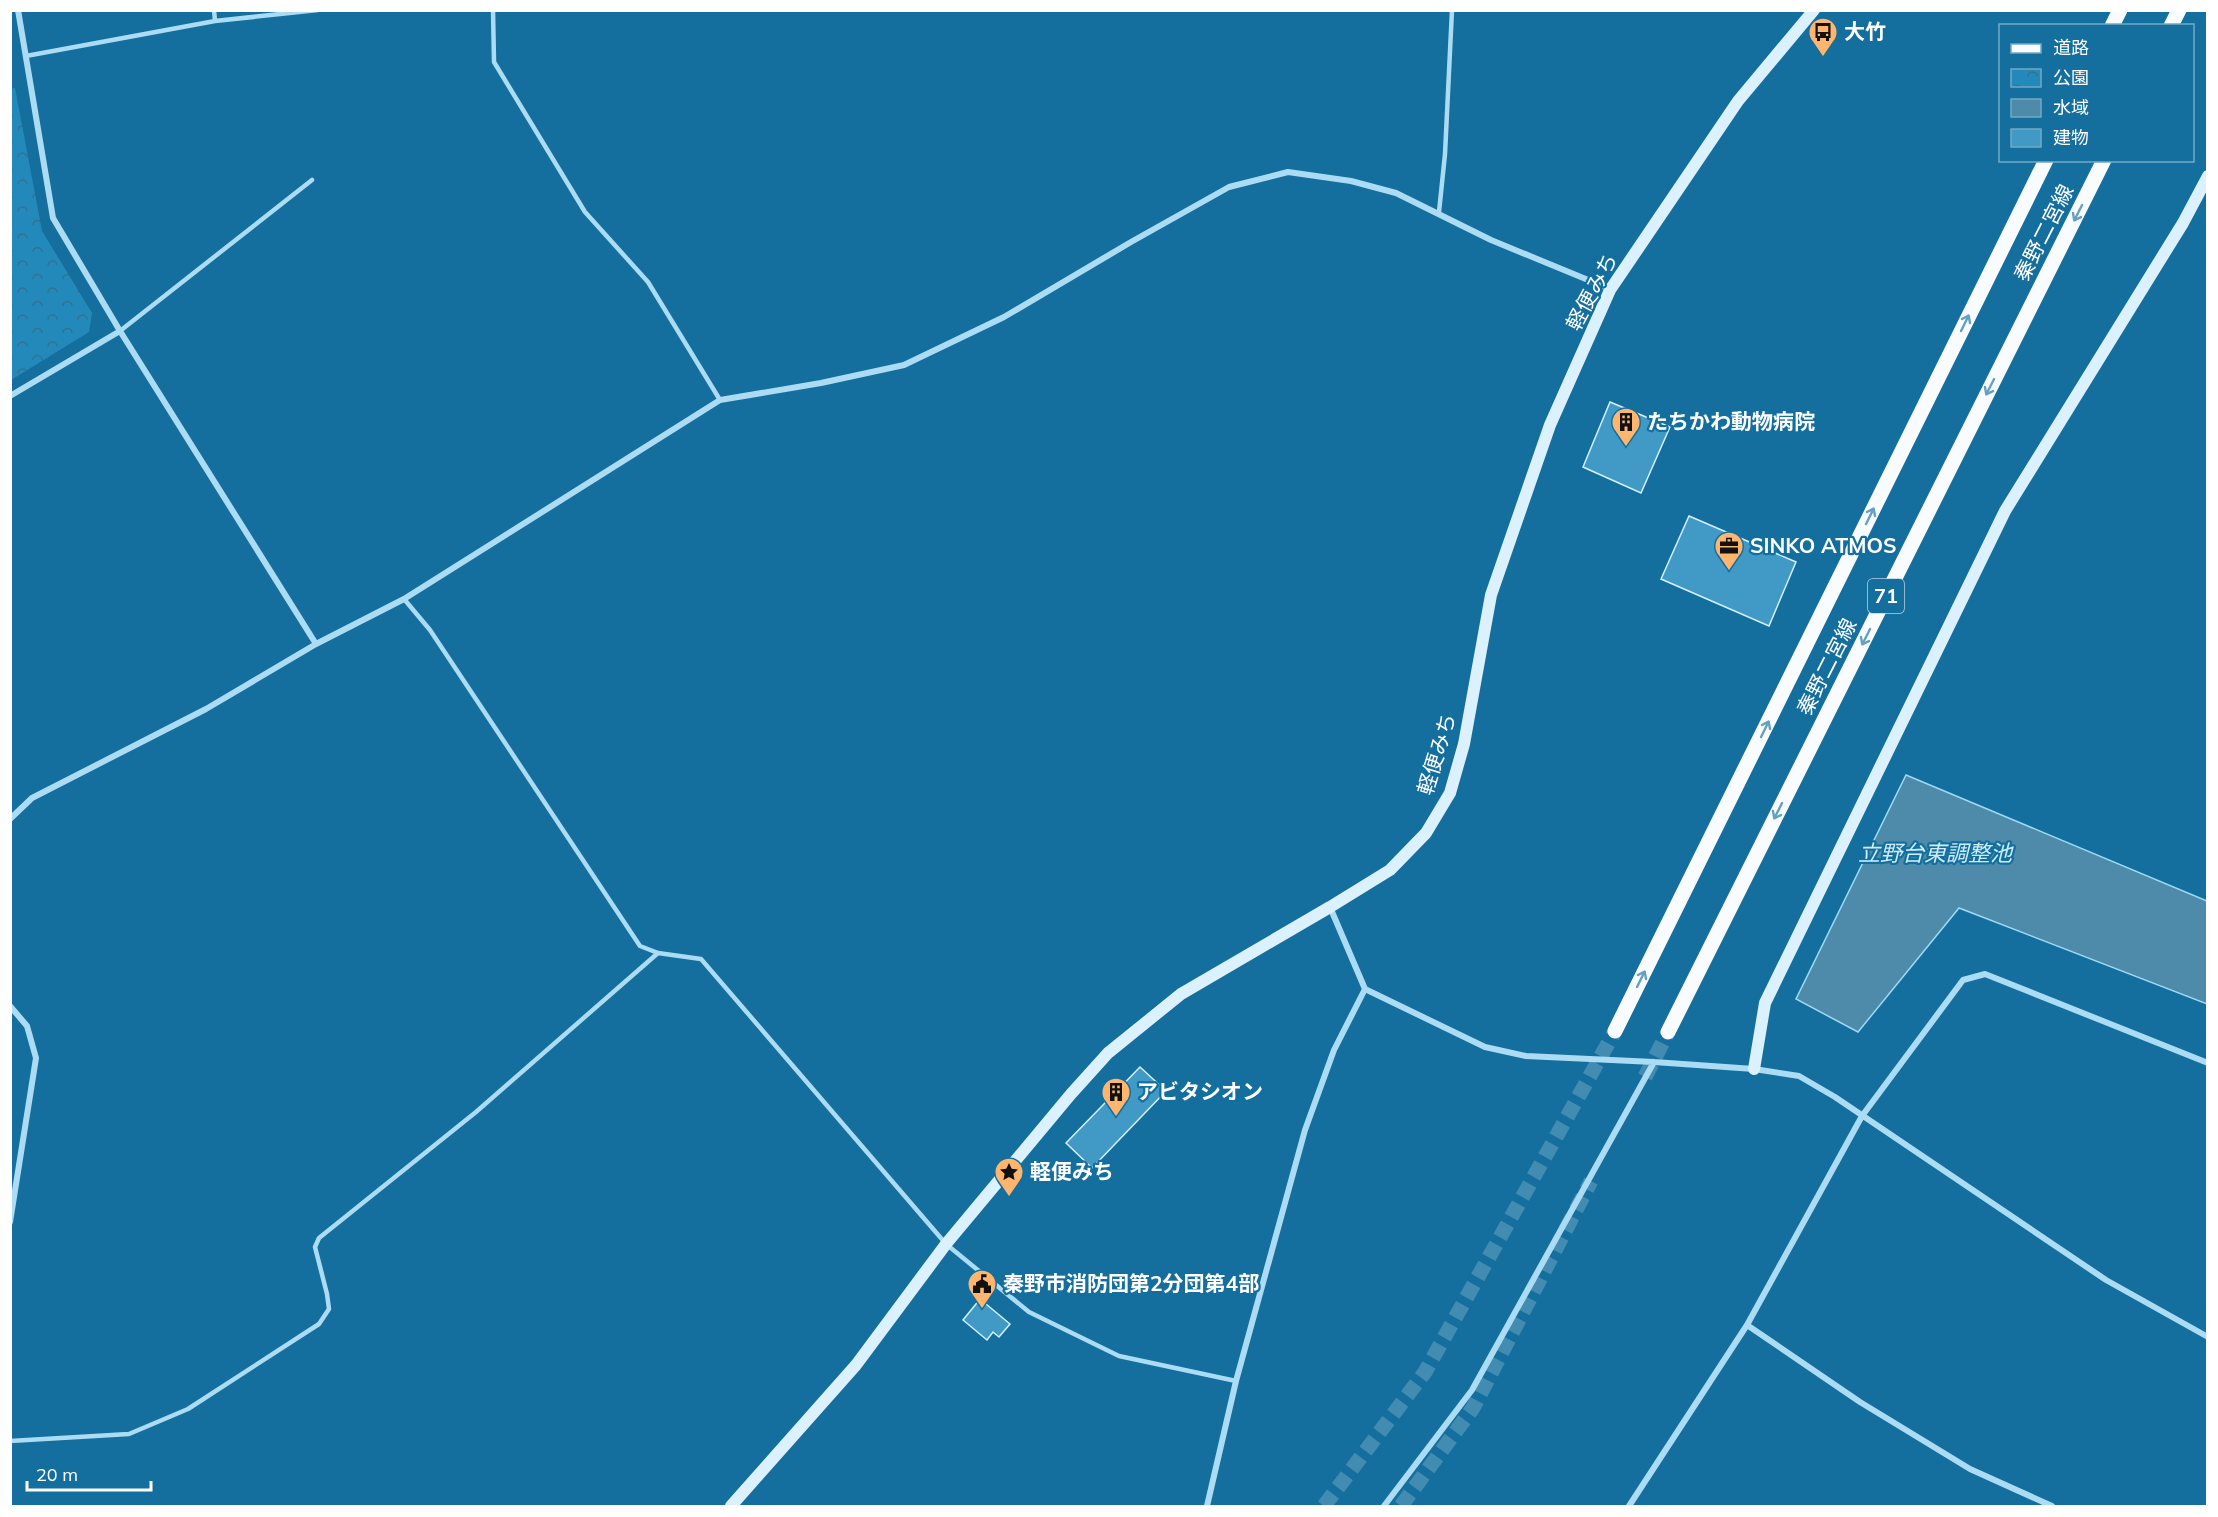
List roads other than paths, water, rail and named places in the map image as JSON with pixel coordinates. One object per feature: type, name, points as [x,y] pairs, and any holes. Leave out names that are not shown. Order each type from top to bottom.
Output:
[{"type":"main road","points":[[2113,24],[2120,10]]},
{"type":"main road","points":[[2172,24],[2179,10]]},
{"type":"main road","name":"秦野二宮線","points":[[1615,1031],[2045,162]]},
{"type":"main road","name":"秦野二宮線","points":[[1668,1032],[2103,162]]},
{"type":"street","points":[[18,10],[53,218],[120,331],[316,644]]},
{"type":"street","name":"軽便みち","points":[[731,1506],[856,1365],[945,1244],[1108,1053],[1181,994],[1390,870],[1426,833],[1450,793],[1464,744],[1491,595],[1550,425],[1610,290],[1738,101],[1814,10]]},
{"type":"street","points":[[10,819],[32,798],[206,709],[316,644],[405,599],[720,400],[821,383],[904,365],[1004,317],[1230,187],[1288,172],[1351,181],[1396,193],[1439,212],[1491,240],[1610,290]]},
{"type":"street","points":[[1754,1069],[1765,1003],[2005,511],[2183,223],[2208,176]]},
{"type":"street","points":[[10,396],[120,331]]},
{"type":"street","points":[[1330,907],[1365,989],[1485,1047],[1526,1056],[1754,1069],[1798,1076],[1862,1116],[2106,1280],[2208,1337]]},
{"type":"street","points":[[1629,1506],[1747,1325],[1862,1116],[1963,980],[1985,974],[2208,1063]]},
{"type":"street","points":[[1207,1506],[1236,1382],[1305,1130],[1334,1050],[1365,989]]},
{"type":"street","points":[[10,1006],[27,1026],[36,1058],[10,1222]]},
{"type":"street","points":[[1384,1506],[1472,1390],[1654,1062]]},
{"type":"street","points":[[1747,1325],[1860,1402],[1970,1469],[2052,1506]]},
{"type":"lane","points":[[214,10],[215,21]]},
{"type":"lane","points":[[26,56],[215,21],[318,10]]},
{"type":"lane","points":[[493,10],[494,62],[585,212],[648,282],[720,400]]},
{"type":"lane","points":[[1439,212],[1445,154],[1452,10]]},
{"type":"lane","points":[[120,331],[312,180]]},
{"type":"lane","points":[[405,599],[430,630],[640,946],[658,953],[701,959],[945,1244],[1029,1312],[1119,1356],[1236,1382]]},
{"type":"lane","points":[[10,1441],[129,1434],[188,1409],[319,1324],[329,1309],[315,1247],[319,1238],[476,1112],[658,953]]},
{"type":"water","name":"立野台東調整池","points":[[1906,775],[2207,901],[2207,1004],[1959,908],[1858,1032],[1796,999]]},
{"type":"tunnel","points":[[1324,1506],[1425,1372],[1615,1031]]},
{"type":"tunnel","points":[[1645,1077],[1668,1032]]},
{"type":"tunnel","points":[[1401,1506],[1473,1408],[1591,1181]]},
{"type":"place","name":"大竹","points":[[1823,58]]},
{"type":"place","name":"たちかわ動物病院","points":[[1626,448]]},
{"type":"place","name":"SINKO ATMOS","points":[[1729,572]]},
{"type":"place","name":"アビタシオン","points":[[1116,1118]]},
{"type":"place","name":"軽便みち","points":[[1009,1198]]},
{"type":"place","name":"秦野市消防団第2分団第4部","points":[[982,1310]]}]
